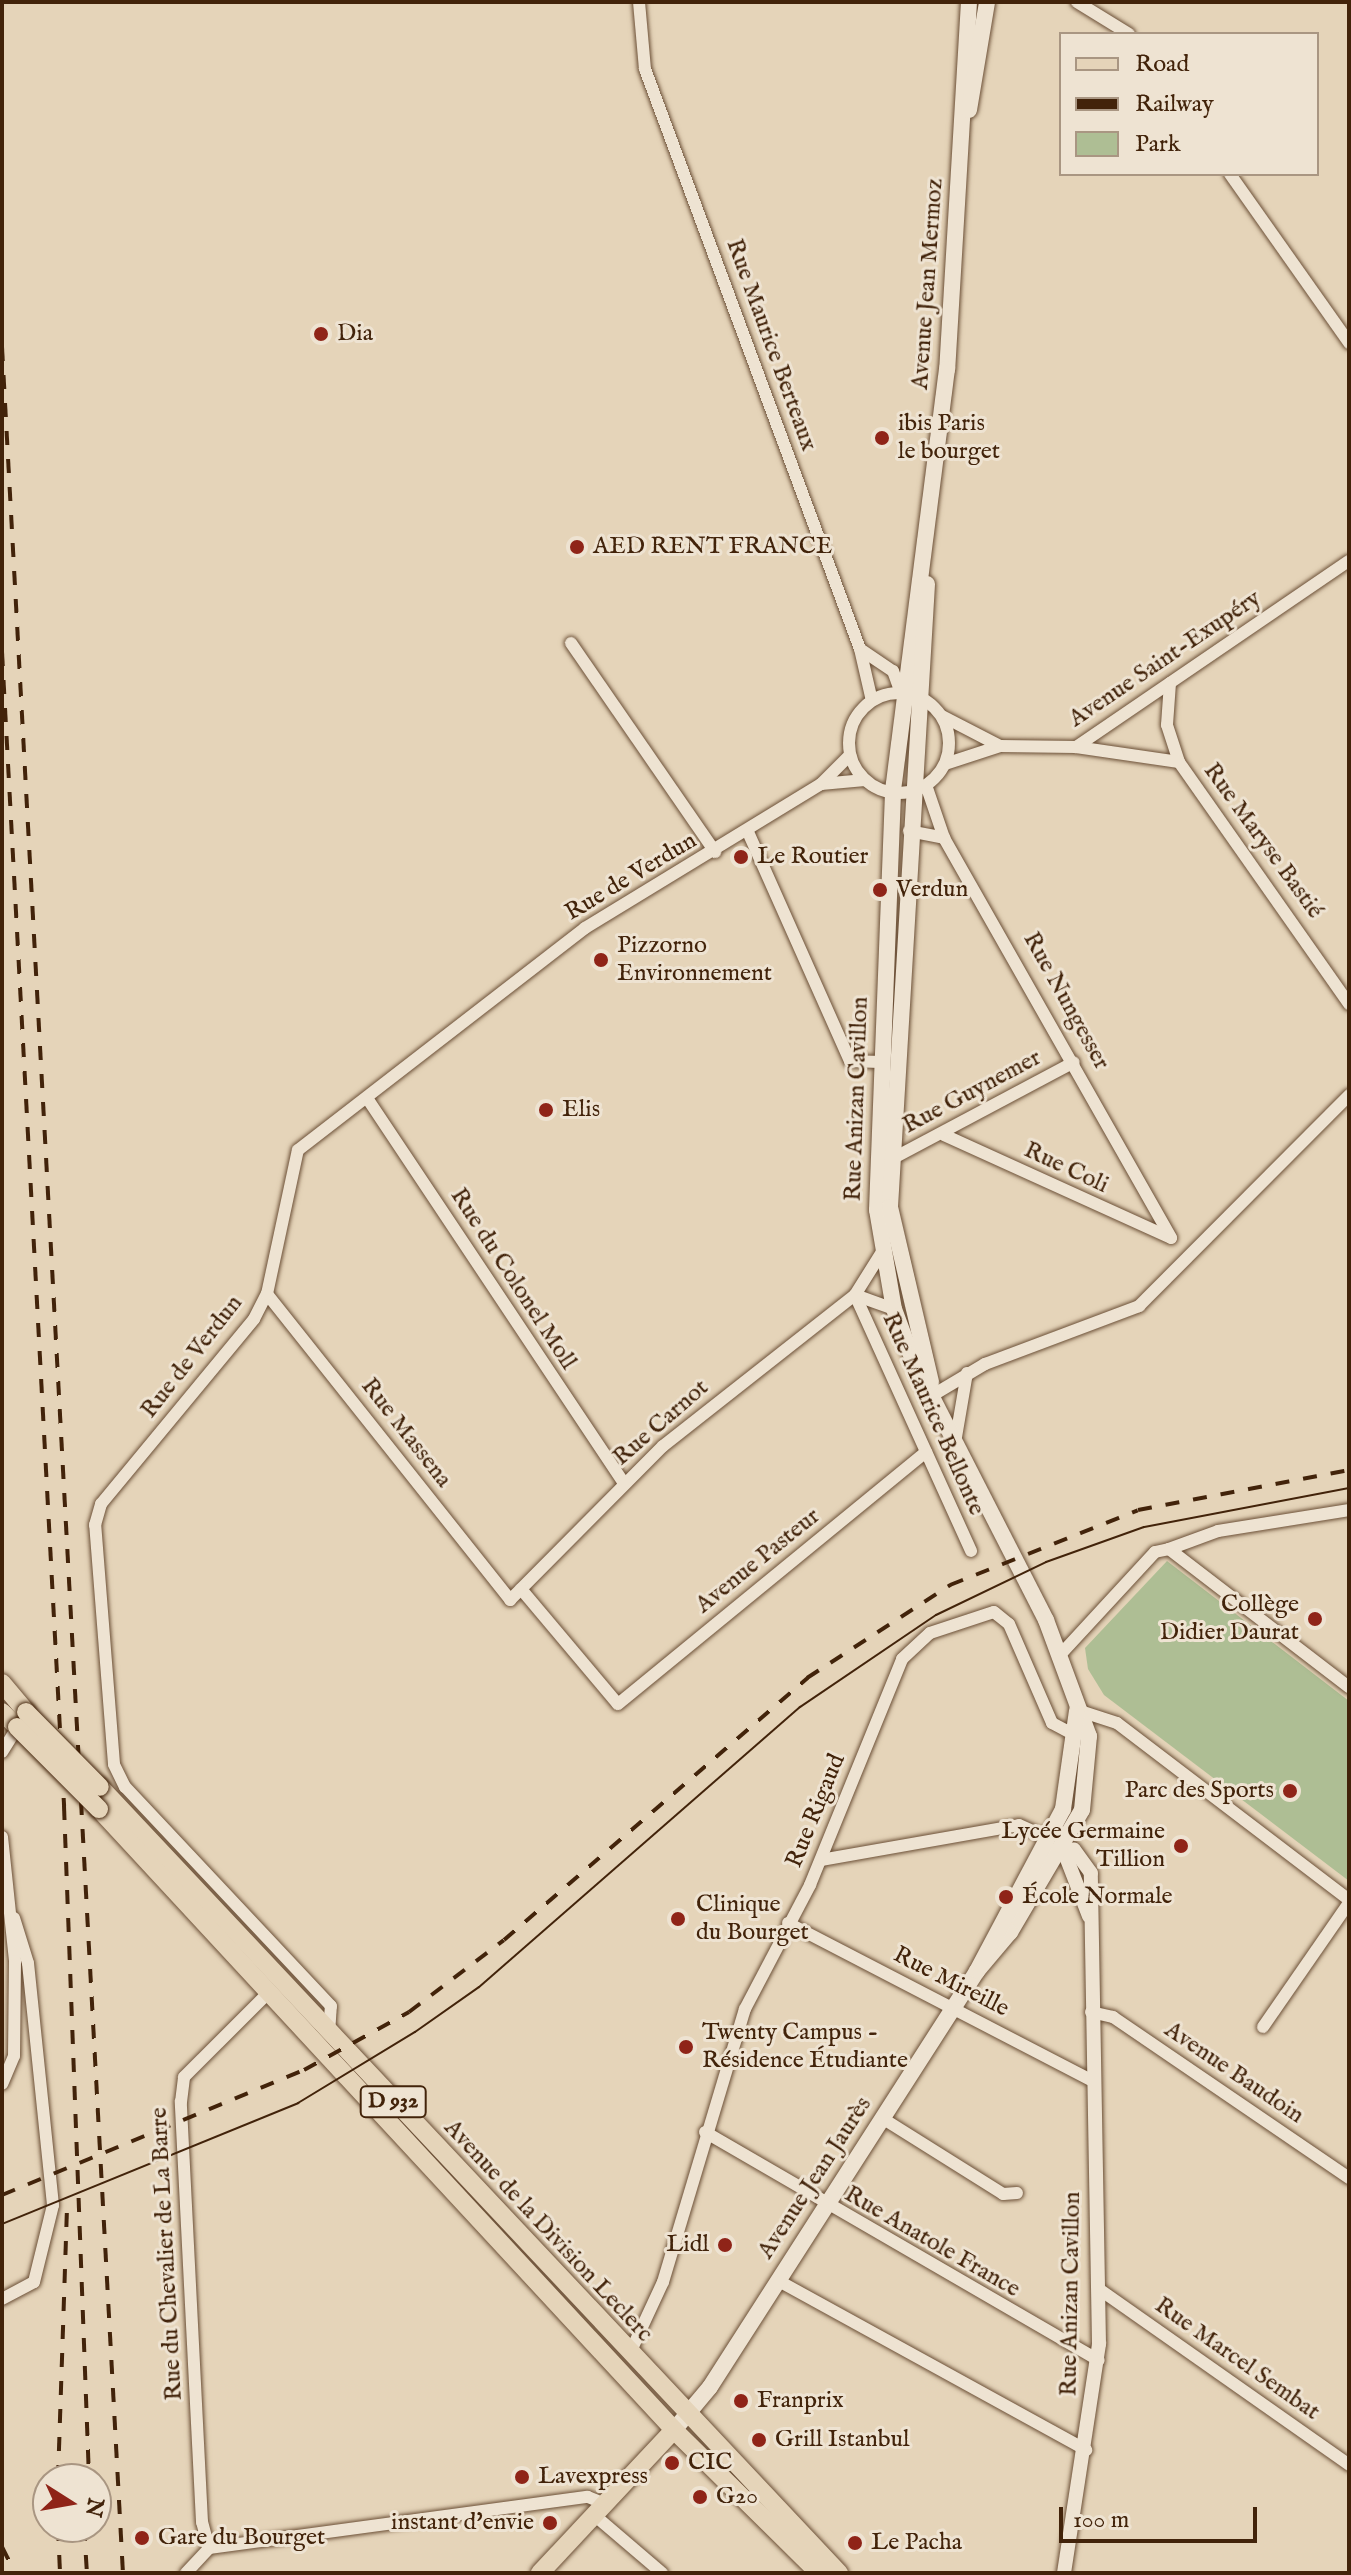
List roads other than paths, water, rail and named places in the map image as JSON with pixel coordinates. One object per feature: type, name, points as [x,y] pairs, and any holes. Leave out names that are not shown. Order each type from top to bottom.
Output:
[{"type":"main road","name":"Avenue Jean Mermoz","points":[[919,789],[919,697],[928,531],[963,135],[969,2]]},
{"type":"main road","name":"Avenue Jean Mermoz","points":[[963,135],[987,2]]},
{"type":"main road","name":"Avenue Jean Mermoz","points":[[893,793],[901,693],[928,531]]},
{"type":"main road","name":"Rue Anizan Cavillon","points":[[919,789],[909,831],[890,1160],[895,1248],[933,1395]]},
{"type":"main road","name":"Rue Anizan Cavillon","points":[[893,793],[880,1062],[882,1252],[894,1309],[955,1443],[1060,1655],[1077,1710],[1089,1736],[1087,1782],[1063,1849]]},
{"type":"main road","name":"D 932","points":[[2,1683],[22,1719]]},
{"type":"main road","name":"Rue Anizan Cavillon","points":[[1048,1838],[1063,1809],[1077,1710]]},
{"type":"main road","name":"D 932","points":[[2,1712],[22,1719]]},
{"type":"main road","name":"Avenue de la Division Leclerc","points":[[22,1719],[100,1787],[839,2573]]},
{"type":"main road","name":"Avenue de la Division Leclerc","points":[[22,1719],[99,1809],[674,2430],[819,2573]]},
{"type":"main road","points":[[1048,1838],[1063,1849]]},
{"type":"main road","name":"Avenue Jean Jaurès","points":[[977,1971],[1048,1838]]},
{"type":"main road","name":"Avenue Jean Jaurès","points":[[674,2430],[745,2331],[977,1971],[1063,1849]]},
{"type":"main road","points":[[540,2573],[674,2430]]},
{"type":"street","name":"Rue Maurice Berteaux","points":[[639,2],[645,69],[860,649],[872,701]]},
{"type":"street","points":[[1077,2],[1126,32]]},
{"type":"street","points":[[1231,176],[1349,343]]},
{"type":"street","name":"Avenue Saint-Exupéry","points":[[945,764],[1000,746],[1076,747],[1349,561]]},
{"type":"street","points":[[571,643],[715,852]]},
{"type":"street","points":[[860,649],[893,671],[901,693]]},
{"type":"street","name":"Rue Maryse Bastié","points":[[1170,683],[1167,725],[1179,762],[1344,990],[1349,1004]]},
{"type":"street","points":[[942,716],[945,764],[919,789],[893,793],[865,780],[850,755],[853,724],[872,701],[901,693],[919,697],[942,716],[1000,746]]},
{"type":"street","name":"Rue Maryse Bastié","points":[[1076,747],[1179,762]]},
{"type":"street","name":"Rue de Verdun","points":[[329,2033],[331,2006],[125,1787],[114,1764],[95,1525],[112,1488],[222,1361],[267,1294],[298,1150],[585,928],[748,832],[821,784],[850,755]]},
{"type":"street","name":"Rue de Verdun","points":[[821,784],[865,780]]},
{"type":"street","name":"Rue Nungesser","points":[[919,789],[1171,1238]]},
{"type":"street","points":[[909,831],[944,838]]},
{"type":"street","points":[[748,832],[850,1061],[880,1062]]},
{"type":"street","name":"Rue Guynemer","points":[[890,1160],[944,1135],[1074,1062]]},
{"type":"street","points":[[933,1395],[967,1373],[1139,1306],[1349,1094]]},
{"type":"street","name":"Rue du Colonel Moll","points":[[367,1098],[624,1483]]},
{"type":"street","name":"Rue Coli","points":[[944,1135],[1171,1238]]},
{"type":"street","name":"Rue Carnot","points":[[510,1600],[624,1483],[855,1295],[882,1252]]},
{"type":"street","name":"Rue Massena","points":[[267,1294],[510,1600]]},
{"type":"street","points":[[855,1295],[894,1309]]},
{"type":"street","name":"Rue Maurice Bellonte","points":[[855,1295],[971,1551]]},
{"type":"street","points":[[955,1443],[967,1373]]},
{"type":"street","name":"Avenue Pasteur","points":[[521,1589],[618,1704],[926,1452]]},
{"type":"street","points":[[1060,1655],[1155,1552],[1218,1531],[1349,1510]]},
{"type":"street","points":[[1169,1549],[1349,1687]]},
{"type":"street","name":"Rue Rigaud","points":[[630,2353],[663,2282],[705,2132],[745,2009],[821,1860],[902,1659],[930,1633],[974,1614],[1002,1616],[1052,1723],[1073,1734]]},
{"type":"street","points":[[1077,1710],[1117,1723],[1349,1902],[1263,2027]]},
{"type":"street","points":[[2,1752],[22,1719]]},
{"type":"street","points":[[821,1860],[1019,1825],[1048,1838]]},
{"type":"street","points":[[2,1837],[40,2059],[53,2205],[34,2282],[2,2299]]},
{"type":"street","name":"Rue Anizan Cavillon","points":[[1063,1849],[1074,1850],[1091,1873],[1089,1916],[1099,2289],[1099,2360],[1064,2573]]},
{"type":"street","points":[[2,2084],[14,2056],[14,1918]]},
{"type":"street","name":"Rue Mireille","points":[[788,1923],[1093,2081]]},
{"type":"street","name":"Rue du Chevalier de La Barre","points":[[209,2548],[202,2522],[182,2089],[184,2077],[269,1992]]},
{"type":"street","name":"Avenue Baudoin","points":[[1091,2012],[1113,2017],[1349,2178]]},
{"type":"street","points":[[882,2118],[1003,2194],[1017,2193]]},
{"type":"street","name":"Rue Anatole France","points":[[705,2132],[1099,2360]]},
{"type":"street","points":[[777,2280],[1086,2450]]},
{"type":"street","name":"Rue Marcel Sembat","points":[[1099,2289],[1349,2465]]},
{"type":"street","points":[[186,2573],[209,2548],[588,2497],[662,2573]]},
{"type":"tram line","points":[[2,2224],[298,2103],[415,2032],[479,1987],[800,1707],[936,1615],[1046,1562],[1144,1527],[1349,1488]]},
{"type":"railway","points":[[2,347],[123,2573]]},
{"type":"railway","points":[[2,652],[64,1806],[88,2463]]},
{"type":"railway","points":[[2,2195],[304,2070],[409,2012],[504,1940],[807,1678],[950,1585],[1138,1510],[1349,1470]]},
{"type":"railway","points":[[59,2463],[67,2207]]},
{"type":"railway","points":[[59,2543],[60,2573]]},
{"type":"railway","points":[[85,2543],[87,2573]]},
{"type":"railway","points":[[2,2547],[15,2573]]},
{"type":"place","name":"Dia","points":[[321,334]]},
{"type":"place","name":"ibis Paris le bourget","points":[[882,438]]},
{"type":"place","name":"AED RENT FRANCE","points":[[577,547]]},
{"type":"place","name":"Le Routier","points":[[741,857]]},
{"type":"place","name":"Verdun","points":[[880,890]]},
{"type":"place","name":"Pizzorno Environnement","points":[[601,960]]},
{"type":"place","name":"Elis","points":[[546,1110]]},
{"type":"place","name":"Collège Didier Daurat","points":[[1315,1619]]},
{"type":"place","name":"Parc des Sports","points":[[1290,1791]]},
{"type":"place","name":"Lycée Germaine Tillion","points":[[1181,1846]]},
{"type":"place","name":"École Normale","points":[[1006,1897]]},
{"type":"place","name":"Clinique du Bourget","points":[[678,1919]]},
{"type":"place","name":"Twenty Campus - Résidence Étudiante","points":[[686,2047]]},
{"type":"place","name":"Lidl","points":[[725,2245]]},
{"type":"place","name":"Franprix","points":[[741,2401]]},
{"type":"place","name":"Grill Istanbul","points":[[759,2440]]},
{"type":"place","name":"CIC","points":[[672,2463]]},
{"type":"place","name":"Lavexpress","points":[[522,2477]]},
{"type":"place","name":"G20","points":[[700,2497]]},
{"type":"place","name":"instant d'envie","points":[[550,2523]]},
{"type":"place","name":"Gare du Bourget","points":[[142,2538]]},
{"type":"place","name":"Le Pacha","points":[[855,2543]]}]
